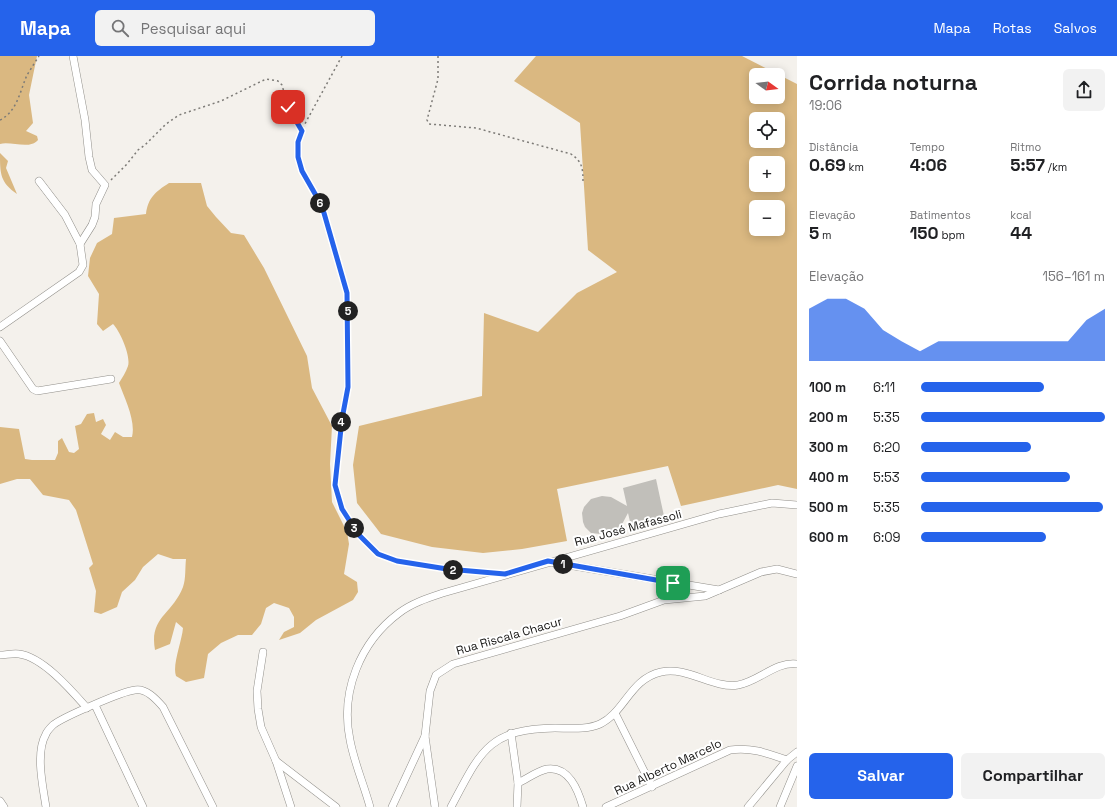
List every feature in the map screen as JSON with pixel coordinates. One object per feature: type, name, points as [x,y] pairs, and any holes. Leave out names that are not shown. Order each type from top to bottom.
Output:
[{"type":"street","points":[[73,56],[85,120],[92,170],[106,185],[96,204],[95,217],[92,225],[80,244]]},
{"type":"street","points":[[3,325],[79,272],[83,264],[80,244],[65,216],[39,181]]},
{"type":"street","points":[[0,341],[33,389],[37,391],[111,379]]},
{"type":"street","name":"Rua José Mafassoli","points":[[370,807],[350,740],[347,709],[352,681],[360,660],[381,628],[399,612],[420,601],[548,561],[719,514],[772,503],[797,505]]},
{"type":"street","points":[[548,561],[720,590]]},
{"type":"street","name":"Rua Riscala Chacur","points":[[435,807],[425,736],[432,682],[436,675],[453,664],[620,616],[664,600],[705,596],[761,572],[776,570],[797,574]]},
{"type":"street","points":[[264,652],[258,685],[258,709],[261,727],[276,762],[291,807]]},
{"type":"street","points":[[0,655],[19,654],[54,673],[87,708]]},
{"type":"street","points":[[450,807],[480,756],[490,745],[511,733],[532,729],[589,728],[599,725],[615,713],[625,698],[641,682],[661,672],[683,672],[729,685],[748,682],[784,665],[797,664]]},
{"type":"street","points":[[46,807],[41,765],[42,744],[46,734],[54,725],[87,708],[136,689],[151,695],[163,706],[213,807]]},
{"type":"street","points":[[95,705],[143,807]]},
{"type":"street","points":[[615,713],[652,787]]},
{"type":"street","points":[[511,733],[518,783],[517,807]]},
{"type":"street","points":[[392,807],[425,736]]},
{"type":"street","name":"Rua Alberto Marcelo","points":[[606,807],[730,750],[744,748],[757,750],[787,760]]},
{"type":"street","points":[[748,807],[787,760],[797,752]]},
{"type":"street","points":[[276,762],[336,807]]},
{"type":"street","points":[[780,807],[797,766]]},
{"type":"street","points":[[518,783],[546,769],[562,771],[568,776],[575,786],[583,807]]},
{"type":"street","points":[[0,801],[4,807]]},
{"type":"path","points":[[0,120],[6,117],[18,101],[28,75],[39,56]]},
{"type":"path","points":[[342,56],[302,131],[298,142],[298,157],[302,171],[324,213],[347,293],[349,380],[342,419],[335,485],[342,509],[358,534],[378,554],[397,561],[447,569],[490,573]]},
{"type":"path","points":[[438,56],[438,79],[427,120],[429,124],[476,128],[571,154],[578,159],[583,168],[583,183]]},
{"type":"path","points":[[106,185],[119,174],[138,150],[179,114],[221,101],[266,79],[278,81],[282,85],[288,107],[302,131]]},
{"type":"shaded area","points":[[0,56],[37,56],[29,95],[33,123],[26,131],[37,136],[38,140],[35,143],[25,145],[0,144]]},
{"type":"shaded area","points":[[536,56],[742,56],[766,68],[749,68],[749,104],[785,104],[785,78],[797,84],[797,489],[778,485],[681,506],[668,466],[557,489],[567,541],[522,549],[483,553],[432,547],[381,534],[357,503],[353,465],[359,426],[482,396],[484,313],[538,332],[577,293],[617,272],[588,250],[580,123],[514,81]]},
{"type":"shaded area","points":[[0,153],[8,161],[6,168],[17,194],[11,190],[2,177]]},
{"type":"shaded area","points":[[169,183],[201,183],[207,206],[216,217],[231,233],[244,235],[264,268],[307,356],[312,388],[332,426],[330,464],[332,502],[347,532],[349,544],[344,574],[357,582],[358,592],[353,600],[316,620],[300,633],[279,640],[284,632],[294,627],[294,617],[289,608],[274,603],[266,608],[261,624],[252,635],[238,635],[221,643],[208,654],[204,678],[186,682],[176,676],[175,671],[176,659],[183,628],[176,622],[170,644],[155,650],[154,639],[155,630],[158,623],[173,604],[183,587],[186,559],[173,559],[158,554],[143,567],[135,580],[122,592],[117,607],[101,614],[94,612],[96,591],[89,568],[93,564],[76,510],[69,500],[43,495],[30,479],[17,479],[0,484],[0,427],[19,429],[25,459],[32,460],[55,460],[58,453],[58,441],[62,438],[69,452],[74,453],[79,449],[75,426],[81,424],[87,414],[94,413],[96,422],[103,419],[106,425],[101,434],[110,440],[115,432],[123,437],[132,437],[133,431],[131,417],[119,383],[128,366],[128,356],[122,338],[116,327],[113,324],[103,331],[97,324],[99,294],[88,276],[90,258],[97,243],[112,234],[114,218],[146,214],[150,200],[160,189]]},
{"type":"building","points":[[656,479],[664,516],[631,526],[628,513],[620,528],[610,535],[591,533],[585,527],[582,513],[584,507],[591,499],[602,496],[611,497],[627,506],[623,488]]},
{"type":"route","points":[[288,107],[302,131],[298,142],[298,157],[302,171],[324,213],[347,293],[347,324],[350,367],[342,419],[335,485],[342,509],[358,534],[378,554],[397,561],[447,569],[505,574],[548,561],[673,583]]}]
